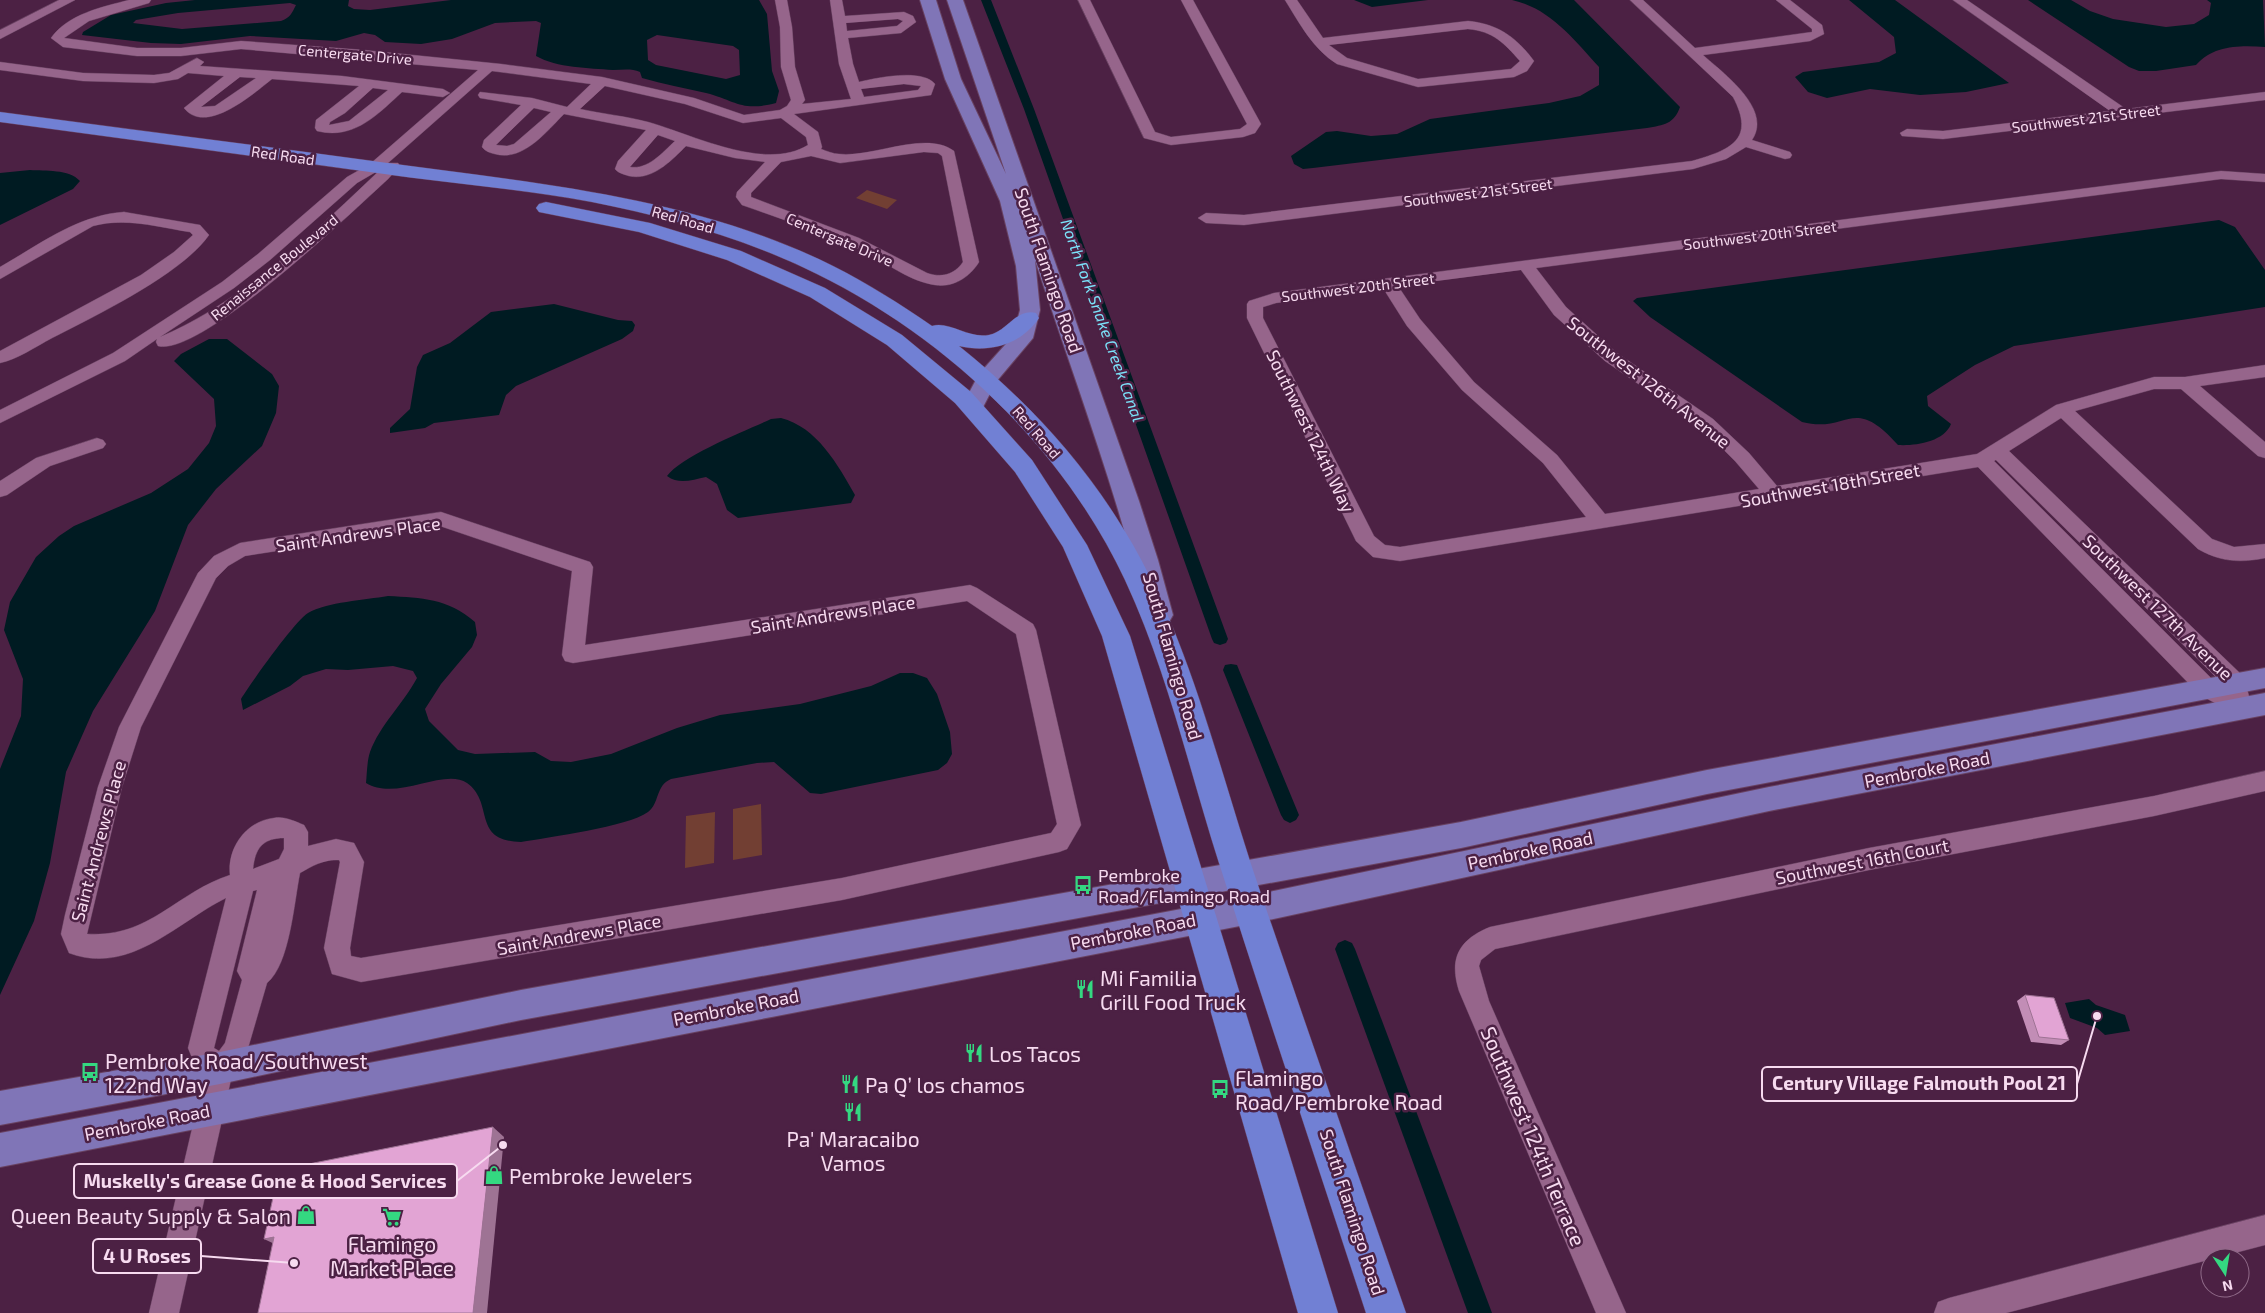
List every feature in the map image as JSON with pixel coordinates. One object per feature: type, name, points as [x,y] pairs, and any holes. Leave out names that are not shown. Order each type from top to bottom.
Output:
[{"type":"highway","name":"Red Road","points":[[0,117],[380,173],[589,196],[674,215],[766,245],[806,261],[852,284],[918,326],[987,379],[1049,444],[1113,533],[1137,577],[1172,664]]},
{"type":"highway","name":"Red Road","points":[[0,132],[352,180],[380,173],[654,230],[749,260],[831,300],[884,331],[928,365],[974,406],[1016,454],[1075,542],[1098,588],[1116,636],[1190,883]]},
{"type":"highway","points":[[918,326],[968,342],[985,343],[1003,339],[1016,331],[1028,318]]},
{"type":"highway","name":"South Flamingo Road","points":[[1172,664],[1250,910],[1386,1313]]},
{"type":"highway","points":[[1190,883],[1202,918],[1318,1313]]},
{"type":"main road","name":"South Flamingo Road","points":[[928,0],[953,79],[1012,209],[1026,266],[1030,310],[1023,338],[987,379],[974,406]]},
{"type":"main road","name":"South Flamingo Road","points":[[955,0],[1127,501],[1146,560],[1172,664]]},
{"type":"main road","name":"Pembroke Road","points":[[0,1150],[1250,910],[2248,699],[2265,678]]},
{"type":"main road","name":"Pembroke Road","points":[[0,1108],[220,1068],[530,1003],[1461,835],[1707,782],[2208,689],[2248,699]]},
{"type":"street","points":[[0,35],[69,0]]},
{"type":"street","name":"Centergate Drive","points":[[146,0],[101,11],[61,32],[57,38],[63,43],[137,52],[180,52],[241,46],[371,54],[495,68],[602,81],[612,93],[689,102],[743,118],[755,119],[788,111],[920,94],[929,88],[925,81],[909,80],[853,87]]},
{"type":"street","points":[[786,0],[781,0],[786,27],[788,67],[798,100],[788,111],[813,135],[815,147],[810,151]]},
{"type":"street","points":[[836,0],[846,64],[859,102]]},
{"type":"street","points":[[1084,0],[1149,135],[1161,140],[1171,141],[1242,133],[1250,130],[1254,124],[1187,0]]},
{"type":"street","points":[[1291,0],[1320,42],[1331,56],[1342,61],[1418,83],[1514,73],[1522,68],[1527,61],[1501,32],[1486,26],[1468,26],[1320,42]]},
{"type":"street","points":[[1637,1],[1652,0]]},
{"type":"street","points":[[1692,52],[1810,37],[1818,34],[1818,28],[1782,0]]},
{"type":"street","points":[[1959,0],[2124,114]]},
{"type":"street","points":[[1637,1],[1739,95],[1751,116],[1750,130],[1744,142],[1785,155]]},
{"type":"street","points":[[83,2],[101,11]]},
{"type":"street","points":[[840,20],[900,15],[906,17],[910,22],[901,29],[842,35]]},
{"type":"street","name":"Centergate Drive","points":[[0,66],[113,79],[166,78],[187,69],[222,47]]},
{"type":"street","points":[[342,80],[371,54]]},
{"type":"street","points":[[380,173],[495,68]]},
{"type":"street","name":"Centergate Drive","points":[[187,69],[235,74],[342,80],[443,93]]},
{"type":"street","points":[[235,74],[191,108],[200,113],[218,110],[267,76]]},
{"type":"street","points":[[532,102],[489,142],[489,147],[502,151],[521,147],[602,81]]},
{"type":"street","points":[[370,84],[340,110],[323,120],[322,128],[339,130],[353,125],[398,88]]},
{"type":"street","points":[[591,115],[612,93]]},
{"type":"street","name":"Centergate Drive","points":[[485,95],[532,102],[641,124],[684,140],[744,154],[778,157],[795,156],[810,151],[840,159],[924,148],[942,149],[948,154],[960,200],[964,232],[972,262],[968,269],[958,276],[944,280],[930,279],[867,247],[746,202],[743,197],[744,192],[778,157]]},
{"type":"street","name":"Southwest 21st Street","points":[[1907,133],[1944,135],[2265,96]]},
{"type":"street","points":[[654,130],[623,164],[622,169],[630,173],[648,171],[684,140]]},
{"type":"street","name":"Southwest 21st Street","points":[[1206,218],[1244,220],[1693,166],[1734,152],[1744,142]]},
{"type":"street","name":"Renaissance Boulevard","points":[[1,414],[119,357],[171,339],[210,319],[284,263],[380,173]]},
{"type":"street","name":"Southwest 20th Street","points":[[1255,304],[1274,298],[1388,282],[1526,266],[2221,175],[2265,178]]},
{"type":"street","name":"Renaissance Boulevard","points":[[119,357],[228,285],[264,258],[352,180]]},
{"type":"street","points":[[0,274],[88,223],[104,218],[124,217],[195,228],[202,235],[191,248],[109,301],[0,358]]},
{"type":"street","name":"Southwest 126th Avenue","points":[[1526,266],[1560,311],[1611,357],[1706,423],[1742,456],[1774,495]]},
{"type":"street","points":[[1388,282],[1412,322],[1468,386],[1550,459],[1602,523]]},
{"type":"street","name":"Southwest 124th Way","points":[[1255,304],[1255,318],[1366,541],[1380,552]]},
{"type":"street","name":"Southwest 18th Street","points":[[1380,552],[1400,554],[1602,523],[1774,495],[1989,455],[2062,409],[2154,384],[2185,383],[2265,371]]},
{"type":"street","points":[[2185,383],[2265,452]]},
{"type":"street","points":[[2062,409],[2205,544],[2220,553],[2240,556],[2265,551]]},
{"type":"street","points":[[0,490],[43,462],[97,444]]},
{"type":"street","name":"Southwest 127th Avenue","points":[[1989,455],[2208,689]]},
{"type":"street","name":"Southwest 127th Avenue","points":[[1989,455],[2248,699]]},
{"type":"street","name":"Saint Andrews Place","points":[[441,519],[583,567],[573,655],[970,593],[1026,630],[1069,825],[1059,842],[842,890],[361,970],[341,966],[337,948],[352,862],[346,850],[332,847],[313,853],[281,870],[243,880],[213,892],[156,932],[131,943],[100,948],[78,945],[74,934],[110,788],[130,727],[208,573],[221,560],[240,550],[441,519]]},
{"type":"street","points":[[1848,756],[1864,781]]},
{"type":"street","name":"Southwest 16th Court","points":[[1467,958],[1474,948],[1490,939],[1870,859],[2262,786]]},
{"type":"street","points":[[164,1313],[220,1068],[232,1056],[237,1046],[256,976],[250,971],[281,870],[296,849],[296,832],[288,827],[274,828],[259,833],[249,841],[240,861],[243,880],[202,1046],[204,1056],[220,1068]]},
{"type":"street","name":"Southwest 124th Terrace","points":[[1467,958],[1466,974],[1476,1002],[1611,1313]]},
{"type":"street","points":[[1949,1313],[2265,1230]]},
{"type":"shaded area","points":[[867,190],[897,200],[887,209],[856,198]]},
{"type":"shaded area","points":[[761,804],[762,855],[733,860],[733,809]]},
{"type":"shaded area","points":[[715,812],[714,863],[685,868],[686,816]]},
{"type":"water","points":[[195,0],[349,0],[348,6],[354,9],[370,10],[451,0],[759,0],[767,14],[772,71],[779,91],[776,103],[747,106],[706,93],[642,78],[640,72],[633,70],[584,68],[554,63],[536,56],[541,23],[536,21],[495,23],[452,39],[421,44],[385,42],[375,35],[364,33],[336,41],[250,36],[181,44],[151,43],[82,35],[83,32],[111,15],[166,3]],"holes":[[[290,3],[296,5],[289,17],[281,21],[182,29],[133,23],[136,20],[178,13]],[[657,35],[733,46],[739,50],[740,75],[726,79],[656,65],[648,60],[647,40]]]},
{"type":"water","points":[[1354,0],[1428,0],[1372,7]]},
{"type":"water","points":[[1512,0],[1574,0],[1680,107],[1678,113],[1668,123],[1647,128],[1313,168],[1303,169],[1294,164],[1291,156],[1326,132],[1337,131],[1371,136],[1397,134],[1430,119],[1549,103],[1580,96],[1599,85],[1599,67],[1560,26],[1538,10]]},
{"type":"water","points":[[1849,0],[1895,0],[2009,83],[1966,92],[1920,95],[1870,89],[1827,98],[1808,92],[1795,77],[1803,72],[1879,62],[1896,53],[1894,37]]},
{"type":"water","points":[[2028,0],[2071,0],[2090,11],[2113,19],[2166,27],[2194,24],[2209,15],[2211,3],[2207,0],[2263,0],[2265,47],[2246,46],[2228,48],[2211,53],[2196,65],[2156,71],[2139,71],[2129,67]]},
{"type":"water","points":[[30,170],[70,174],[80,181],[73,189],[0,225],[0,173]]},
{"type":"water","points":[[2219,220],[2235,227],[2265,270],[2265,307],[2014,346],[1975,365],[1927,396],[1928,406],[1951,424],[1936,439],[1920,444],[1898,445],[1883,430],[1870,421],[1860,418],[1818,424],[1802,422],[1650,317],[1633,301],[1637,298]]},
{"type":"water","points":[[554,304],[618,320],[632,321],[635,325],[633,331],[622,339],[516,386],[506,395],[499,415],[434,423],[425,428],[390,433],[390,428],[410,409],[417,367],[423,355],[450,343],[491,312]]},
{"type":"water","points":[[209,339],[227,339],[272,374],[279,386],[276,413],[262,446],[216,489],[188,525],[155,611],[93,711],[66,772],[50,863],[34,921],[0,995],[0,769],[21,716],[23,679],[4,630],[10,602],[36,557],[59,536],[74,526],[151,493],[188,469],[209,443],[216,426],[214,399],[174,361],[181,354]]},
{"type":"water","points":[[781,418],[794,423],[816,438],[834,460],[855,495],[851,503],[738,518],[727,510],[717,484],[706,477],[681,481],[667,476],[686,460],[715,444],[771,419]]},
{"type":"water","points":[[388,596],[434,601],[454,608],[475,622],[477,635],[472,647],[441,684],[425,709],[429,721],[458,750],[475,754],[535,752],[551,761],[571,762],[611,754],[677,728],[720,715],[800,704],[871,686],[900,673],[913,673],[927,678],[937,694],[950,732],[952,754],[947,763],[938,770],[821,794],[810,793],[774,762],[757,763],[671,779],[662,786],[652,808],[638,817],[606,827],[568,834],[521,842],[505,840],[495,835],[489,828],[480,801],[475,791],[467,783],[457,779],[446,779],[392,789],[378,788],[366,783],[370,752],[374,742],[417,678],[413,671],[393,666],[348,670],[326,669],[303,676],[290,686],[243,710],[241,699],[246,691],[283,640],[308,613],[325,606]]},
{"type":"water","points":[[2089,999],[2096,1005],[2125,1015],[2130,1031],[2105,1035],[2097,1028],[2070,1018],[2065,1003]]},
{"type":"building","points":[[2025,995],[2054,998],[2069,1040],[2039,1037]]},
{"type":"building","name":"Flamingo Market Place","points":[[493,1127],[473,1313],[258,1313],[274,1237],[264,1239],[279,1170]]},
{"type":"waterway","name":"North Fork Snake Creek Canal","points":[[986,0],[1029,109],[1220,639]]},
{"type":"waterway","name":"North Fork Snake Creek Canal","points":[[1231,670],[1290,815]]},
{"type":"waterway","name":"North Fork Snake Creek Canal","points":[[1345,949],[1480,1313]]},
{"type":"place","name":"Pembroke Road/Flamingo Road","points":[[1083,885]]},
{"type":"place","name":"Mi Familia Grill Food Truck","points":[[1085,989]]},
{"type":"place","name":"Century Village Falmouth Pool 21","points":[[2097,1016]]},
{"type":"place","name":"Los Tacos","points":[[974,1053]]},
{"type":"place","name":"Pembroke Road/Southwest 122nd Way","points":[[90,1072]]},
{"type":"place","name":"Pa Q’ los chamos","points":[[850,1084]]},
{"type":"place","name":"Flamingo Road/Pembroke Road","points":[[1220,1089]]},
{"type":"place","name":"Pa' Maracaibo Vamos","points":[[853,1112]]},
{"type":"place","name":"Muskelly's Grease Gone & Hood Services","points":[[503,1145]]},
{"type":"place","name":"Pembroke Jewelers","points":[[494,1175]]},
{"type":"place","name":"Queen Beauty Supply & Salon","points":[[306,1215]]},
{"type":"place","name":"Flamingo Market Place","points":[[392,1217]]},
{"type":"place","name":"4 U Roses","points":[[294,1263]]}]
